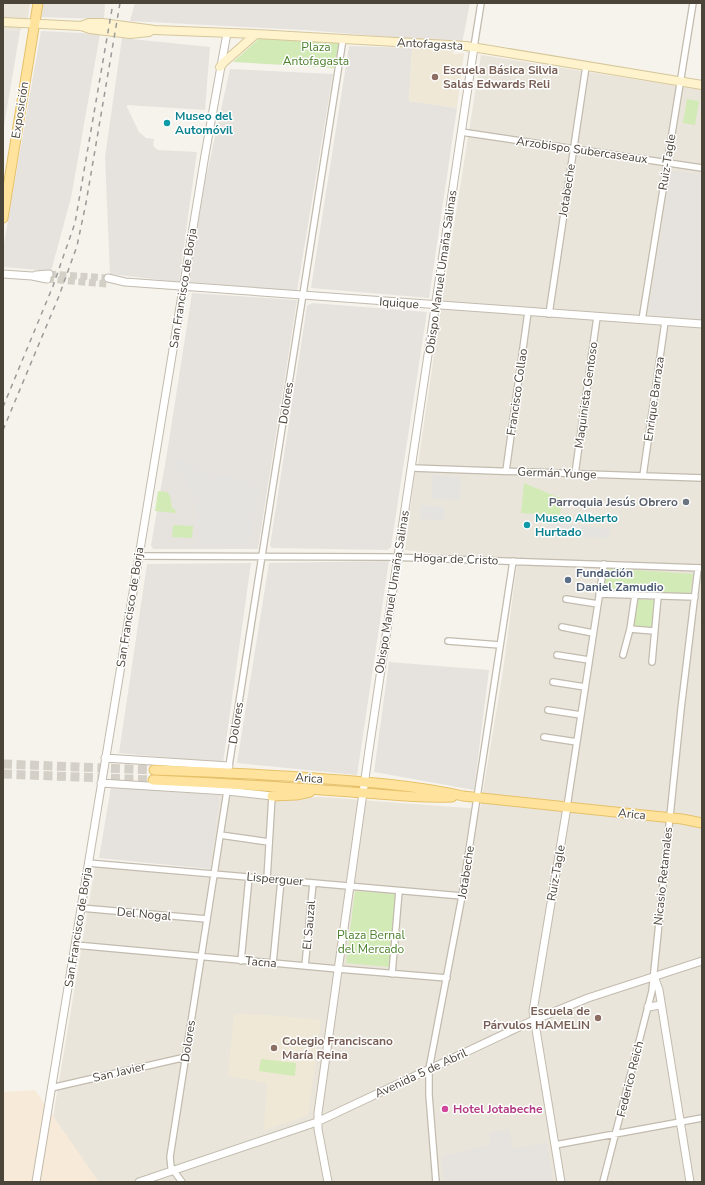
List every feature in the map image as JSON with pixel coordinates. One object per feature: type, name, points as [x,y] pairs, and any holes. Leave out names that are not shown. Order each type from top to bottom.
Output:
[{"type":"main road","name":"Exposición","points":[[3,218],[6,184],[38,3]]},
{"type":"main road","name":"Antofagasta","points":[[3,22],[80,26],[89,23],[102,23],[155,30],[256,34],[474,47],[702,85]]},
{"type":"main road","points":[[220,67],[256,34]]},
{"type":"main road","points":[[229,766],[272,771],[302,777]]},
{"type":"main road","name":"Arica","points":[[154,770],[302,777],[364,782],[434,790],[478,798],[682,819],[702,823]]},
{"type":"main road","name":"Arica","points":[[153,780],[363,792],[423,798],[463,796]]},
{"type":"main road","points":[[272,796],[296,795],[321,790]]},
{"type":"main road","name":"Arica","points":[[682,819],[702,818]]},
{"type":"street","name":"Obispo Manuel Umaña Salinas","points":[[328,1182],[317,1122],[364,782],[481,3]]},
{"type":"street","name":"Ruiz-Tagle","points":[[642,320],[693,3]]},
{"type":"street","name":"San Francisco de Borja","points":[[36,1182],[183,286],[227,33]]},
{"type":"street","name":"Dolores","points":[[229,766],[343,39]]},
{"type":"street","name":"Jotabeche","points":[[549,314],[586,66]]},
{"type":"street","name":"Arzobispo Subercaseaux","points":[[461,132],[702,168]]},
{"type":"street","points":[[3,274],[48,277]]},
{"type":"street","name":"Iquique","points":[[108,281],[702,324]]},
{"type":"street","name":"Francisco Collao","points":[[506,471],[528,312]]},
{"type":"street","name":"Maquinista Gentoso","points":[[575,474],[597,317]]},
{"type":"street","name":"Enrique Barraza","points":[[643,476],[665,322]]},
{"type":"street","name":"Germán Yunge","points":[[412,468],[702,478]]},
{"type":"street","name":"Hogar de Cristo","points":[[139,556],[398,558],[700,568]]},
{"type":"street","name":"Jotabeche","points":[[436,1182],[429,1095],[429,1069],[462,896],[513,561]]},
{"type":"street","name":"Ruiz-Tagle","points":[[561,1182],[534,1020],[534,1005],[567,807],[604,564]]},
{"type":"street","name":"Nicasio Retamales","points":[[690,1182],[662,1005],[654,976],[670,818],[695,597],[700,568]]},
{"type":"street","points":[[599,594],[695,597]]},
{"type":"street","points":[[623,655],[630,629],[635,595]]},
{"type":"street","points":[[652,662],[658,596]]},
{"type":"street","points":[[566,599],[598,604]]},
{"type":"street","points":[[562,627],[593,633]]},
{"type":"street","points":[[630,629],[654,631]]},
{"type":"street","points":[[448,641],[500,645]]},
{"type":"street","points":[[557,655],[589,660]]},
{"type":"street","points":[[553,682],[585,687]]},
{"type":"street","points":[[548,710],[581,715]]},
{"type":"street","points":[[544,737],[577,742]]},
{"type":"street","points":[[105,758],[229,766]]},
{"type":"street","points":[[101,783],[226,791],[272,796],[267,878]]},
{"type":"street","name":"Dolores","points":[[173,1171],[170,1160],[226,791]]},
{"type":"street","points":[[220,836],[269,842]]},
{"type":"street","name":"Lisperguer","points":[[88,863],[462,896]]},
{"type":"street","points":[[241,960],[249,877]]},
{"type":"street","points":[[273,963],[281,880]]},
{"type":"street","name":"El Sauzal","points":[[305,966],[313,883]]},
{"type":"street","points":[[392,974],[399,891]]},
{"type":"street","name":"Del Nogal","points":[[81,908],[207,919]]},
{"type":"street","name":"Tacna","points":[[75,944],[201,957],[447,978]]},
{"type":"street","name":"Avenida 5 de Abril","points":[[139,1182],[317,1122],[534,1020],[588,998],[702,961]]},
{"type":"street","name":"Federico Reich","points":[[604,1182],[648,1007],[654,976]]},
{"type":"street","points":[[648,1007],[662,1005]]},
{"type":"street","name":"San Javier","points":[[51,1088],[186,1056]]},
{"type":"street","points":[[555,1145],[702,1118]]},
{"type":"street","points":[[173,1171],[182,1182]]},
{"type":"shaded area","points":[[3,3],[30,3],[28,18],[20,31],[3,30]]},
{"type":"shaded area","points":[[42,3],[105,3],[104,19],[39,17]]},
{"type":"shaded area","points":[[135,3],[470,3],[462,43],[305,30],[130,21]]},
{"type":"shaded area","points":[[3,30],[20,31],[3,132]]},
{"type":"shaded area","points":[[41,31],[100,34],[71,198],[51,271],[3,267],[3,249]]},
{"type":"shaded area","points":[[122,38],[210,47],[205,110],[127,105],[139,132],[146,138],[154,139],[153,146],[158,150],[197,152],[179,282],[110,274],[105,157]]},
{"type":"shaded area","points":[[349,46],[412,48],[409,101],[457,108],[429,298],[311,288]]},
{"type":"shaded area","name":"Escuela Básica Silvia Salas Edwards Reli","points":[[412,48],[453,50],[453,54],[464,53],[457,108],[409,101]]},
{"type":"shaded area","points":[[481,55],[702,90],[702,1182],[42,1182],[95,867],[208,878],[220,795],[288,798],[322,797],[480,809],[503,671],[517,564],[405,550],[415,473],[418,464]]},
{"type":"shaded area","points":[[230,69],[333,74],[297,291],[189,282],[205,182]]},
{"type":"shaded area","points":[[671,170],[702,175],[702,320],[651,316],[648,311]]},
{"type":"shaded area","points":[[192,293],[297,300],[258,549],[153,549],[151,545]]},
{"type":"shaded area","points":[[312,303],[427,312],[391,547],[387,550],[272,548],[270,546],[307,306]]},
{"type":"shaded area","points":[[179,458],[205,471],[222,476],[251,480],[250,487],[260,487],[249,545],[198,546],[197,505],[188,485],[174,466]]},
{"type":"shaded area","points":[[433,475],[461,477],[460,500],[431,499]]},
{"type":"shaded area","points":[[421,505],[445,507],[444,520],[420,519]]},
{"type":"shaded area","points":[[548,522],[610,529],[609,538],[547,535]]},
{"type":"shaded area","points":[[389,561],[357,775],[237,763],[269,563]]},
{"type":"shaded area","points":[[251,563],[223,763],[119,753],[147,564]]},
{"type":"shaded area","points":[[389,662],[489,670],[474,790],[374,772]]},
{"type":"shaded area","points":[[111,787],[220,795],[210,869],[99,858]]},
{"type":"shaded area","name":"Colegio Franciscano María Reina","points":[[234,1014],[267,1015],[321,1020],[308,1115],[264,1130],[267,1083],[228,1076]]},
{"type":"shaded area","points":[[35,1090],[99,1182],[3,1182],[3,1092]]},
{"type":"shaded area","points":[[509,1129],[513,1149],[547,1142],[553,1182],[444,1182],[441,1157],[490,1145],[489,1133]]},
{"type":"green space","name":"Plaza Antofagasta","points":[[260,38],[339,42],[334,68],[233,62]]},
{"type":"green space","points":[[687,99],[699,101],[695,125],[683,123]]},
{"type":"green space","points":[[524,483],[562,499],[560,515],[521,513]]},
{"type":"green space","points":[[158,491],[167,492],[170,496],[172,508],[175,509],[176,513],[155,511]]},
{"type":"green space","points":[[173,525],[193,526],[192,538],[172,537]]},
{"type":"green space","points":[[606,568],[693,574],[690,595],[603,588]]},
{"type":"green space","points":[[636,599],[654,600],[652,629],[633,627]]},
{"type":"green space","name":"Plaza Bernal del Mercado","points":[[355,891],[396,894],[390,967],[346,963]]},
{"type":"green space","points":[[261,1059],[296,1063],[295,1076],[259,1071]]},
{"type":"tunnel","points":[[49,274],[108,278]]},
{"type":"tunnel","points":[[47,279],[107,284]]},
{"type":"tunnel","points":[[3,764],[154,770]]},
{"type":"tunnel","points":[[3,774],[153,780]]},
{"type":"railway","points":[[3,407],[53,286],[75,223],[113,3]]},
{"type":"railway","points":[[3,430],[59,296],[77,246],[86,203],[120,3]]},
{"type":"place","name":"Escuela Básica Silvia Salas Edwards Reli","points":[[435,77]]},
{"type":"place","name":"Museo del Automóvil","points":[[167,123]]},
{"type":"place","name":"Parroquia Jesús Obrero","points":[[686,502]]},
{"type":"place","name":"Museo Alberto Hurtado","points":[[527,525]]},
{"type":"place","name":"Fundación Daniel Zamudio","points":[[568,580]]},
{"type":"place","name":"Escuela de Párvulos HAMELIN","points":[[598,1018]]},
{"type":"place","name":"Colegio Franciscano María Reina","points":[[274,1048]]},
{"type":"place","name":"Hotel Jotabeche","points":[[445,1109]]}]
